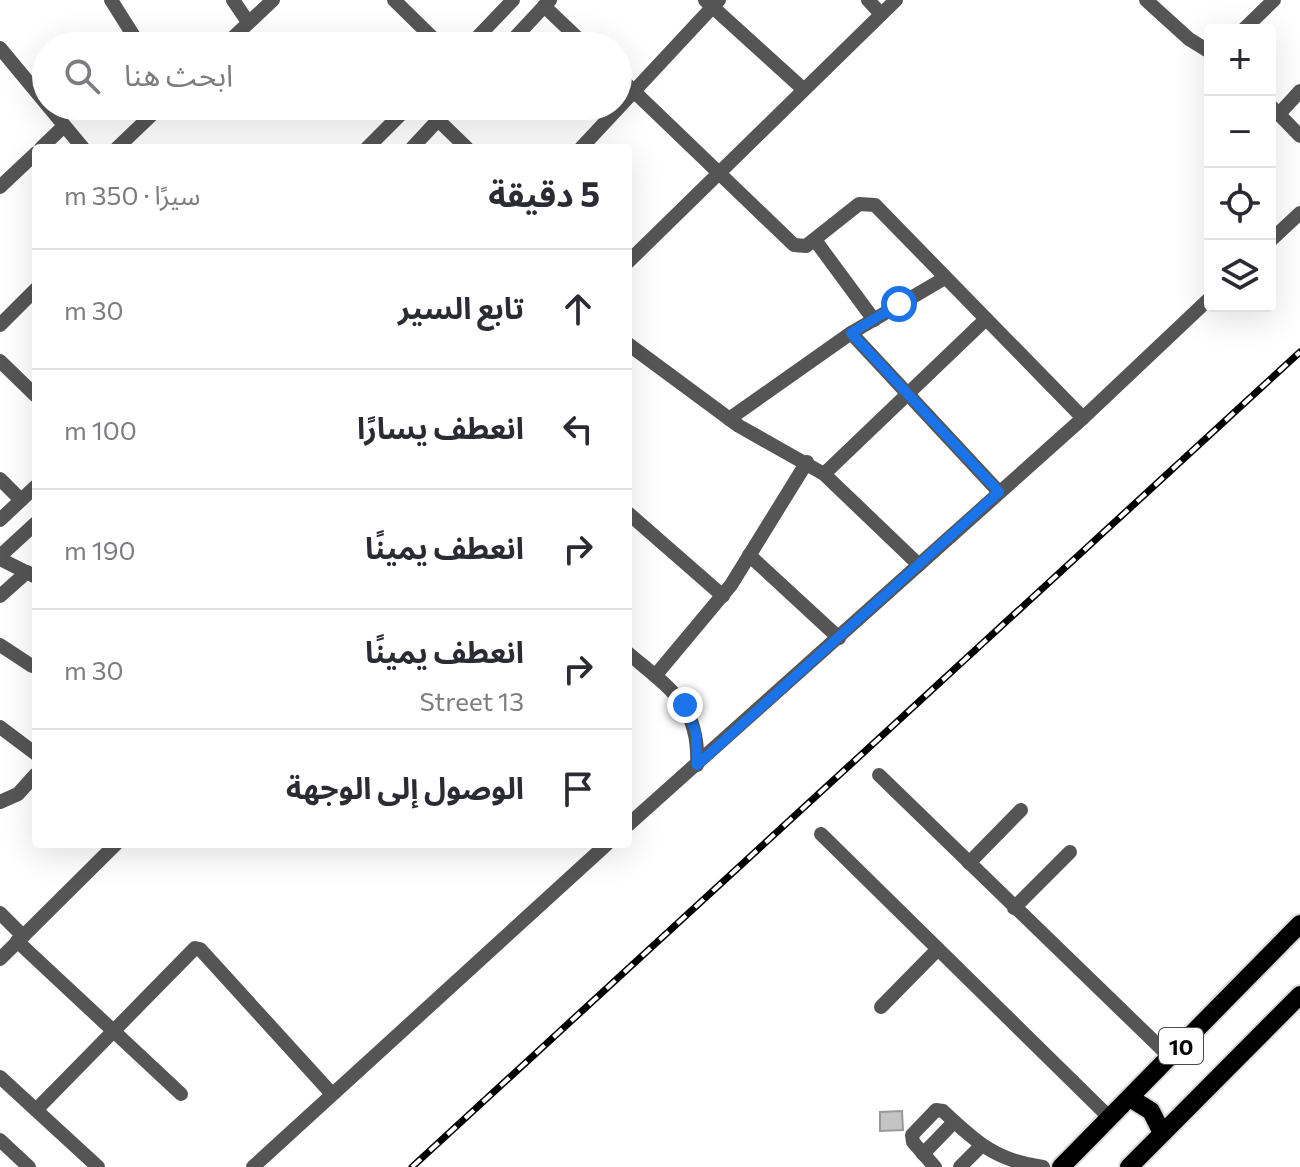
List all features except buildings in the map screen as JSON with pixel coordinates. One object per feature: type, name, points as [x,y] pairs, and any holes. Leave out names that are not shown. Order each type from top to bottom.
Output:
[{"type":"main road","name":"10","points":[[1061,1167],[1300,924]]},
{"type":"main road","name":"10","points":[[1129,1167],[1300,995]]},
{"type":"main road","points":[[1130,1098],[1151,1111],[1162,1133]]},
{"type":"street","points":[[111,0],[131,32]]},
{"type":"street","points":[[233,0],[248,22]]},
{"type":"street","points":[[238,32],[273,0]]},
{"type":"street","points":[[394,0],[427,32]]},
{"type":"street","points":[[482,32],[513,0]]},
{"type":"street","points":[[868,0],[881,14]]},
{"type":"street","points":[[632,258],[718,170],[896,0]]},
{"type":"street","points":[[1249,24],[1274,0]]},
{"type":"street","points":[[802,88],[712,2],[634,91],[799,248],[815,240],[859,204],[871,203],[1083,418]]},
{"type":"street","points":[[1152,2],[1189,39],[1204,48]]},
{"type":"street","points":[[520,32],[547,3],[573,32]]},
{"type":"street","points":[[0,48],[32,88]]},
{"type":"street","points":[[1276,108],[1300,91]]},
{"type":"street","points":[[1276,111],[1300,136]]},
{"type":"street","points":[[57,120],[79,144]]},
{"type":"street","points":[[121,144],[146,120]]},
{"type":"street","points":[[371,144],[395,120]]},
{"type":"street","points":[[416,144],[438,120],[463,144]]},
{"type":"street","points":[[585,144],[607,120]]},
{"type":"street","points":[[45,144],[63,127]]},
{"type":"street","points":[[0,187],[32,157]]},
{"type":"street","points":[[1271,240],[1300,213]]},
{"type":"street","points":[[815,240],[874,320]]},
{"type":"street","points":[[729,419],[851,333],[945,278]]},
{"type":"street","points":[[0,325],[32,293]]},
{"type":"street","points":[[632,822],[1083,418],[1204,304]]},
{"type":"street","points":[[824,474],[986,319]]},
{"type":"street","points":[[851,333],[999,492]]},
{"type":"street","points":[[632,347],[729,419],[824,474],[919,565]]},
{"type":"street","points":[[0,361],[32,392]]},
{"type":"street","points":[[655,676],[723,596],[807,462]]},
{"type":"street","points":[[0,479],[21,500]]},
{"type":"street","points":[[0,520],[32,490]]},
{"type":"street","points":[[632,516],[723,596]]},
{"type":"street","points":[[0,596],[31,575],[0,558],[32,527]]},
{"type":"street","points":[[749,555],[839,638]]},
{"type":"street","points":[[0,645],[32,666]]},
{"type":"street","points":[[632,656],[675,693],[692,718],[697,765]]},
{"type":"street","points":[[0,727],[32,751]]},
{"type":"street","points":[[879,775],[1170,1057]]},
{"type":"street","points":[[0,802],[18,794],[32,778]]},
{"type":"street","points":[[969,863],[1021,810]]},
{"type":"street","points":[[821,834],[1110,1118]]},
{"type":"street","points":[[0,959],[112,848]]},
{"type":"street","points":[[253,1167],[603,848]]},
{"type":"street","points":[[1014,908],[1070,852]]},
{"type":"street","points":[[0,913],[20,938],[181,1094]]},
{"type":"street","points":[[36,1110],[191,950],[200,949],[332,1094]]},
{"type":"street","points":[[881,1007],[938,949]]},
{"type":"street","points":[[0,1077],[98,1167]]},
{"type":"street","points":[[935,1167],[913,1142],[912,1133],[936,1110],[954,1122],[980,1147],[1019,1162],[1043,1167]]},
{"type":"street","points":[[923,1154],[954,1122]]},
{"type":"street","points":[[0,1140],[29,1167]]},
{"type":"street","points":[[960,1167],[980,1147]]},
{"type":"railway","points":[[412,1167],[1300,352]]},
{"type":"route","points":[[685,705],[696,733],[697,765],[999,492],[851,333],[899,304]]}]
